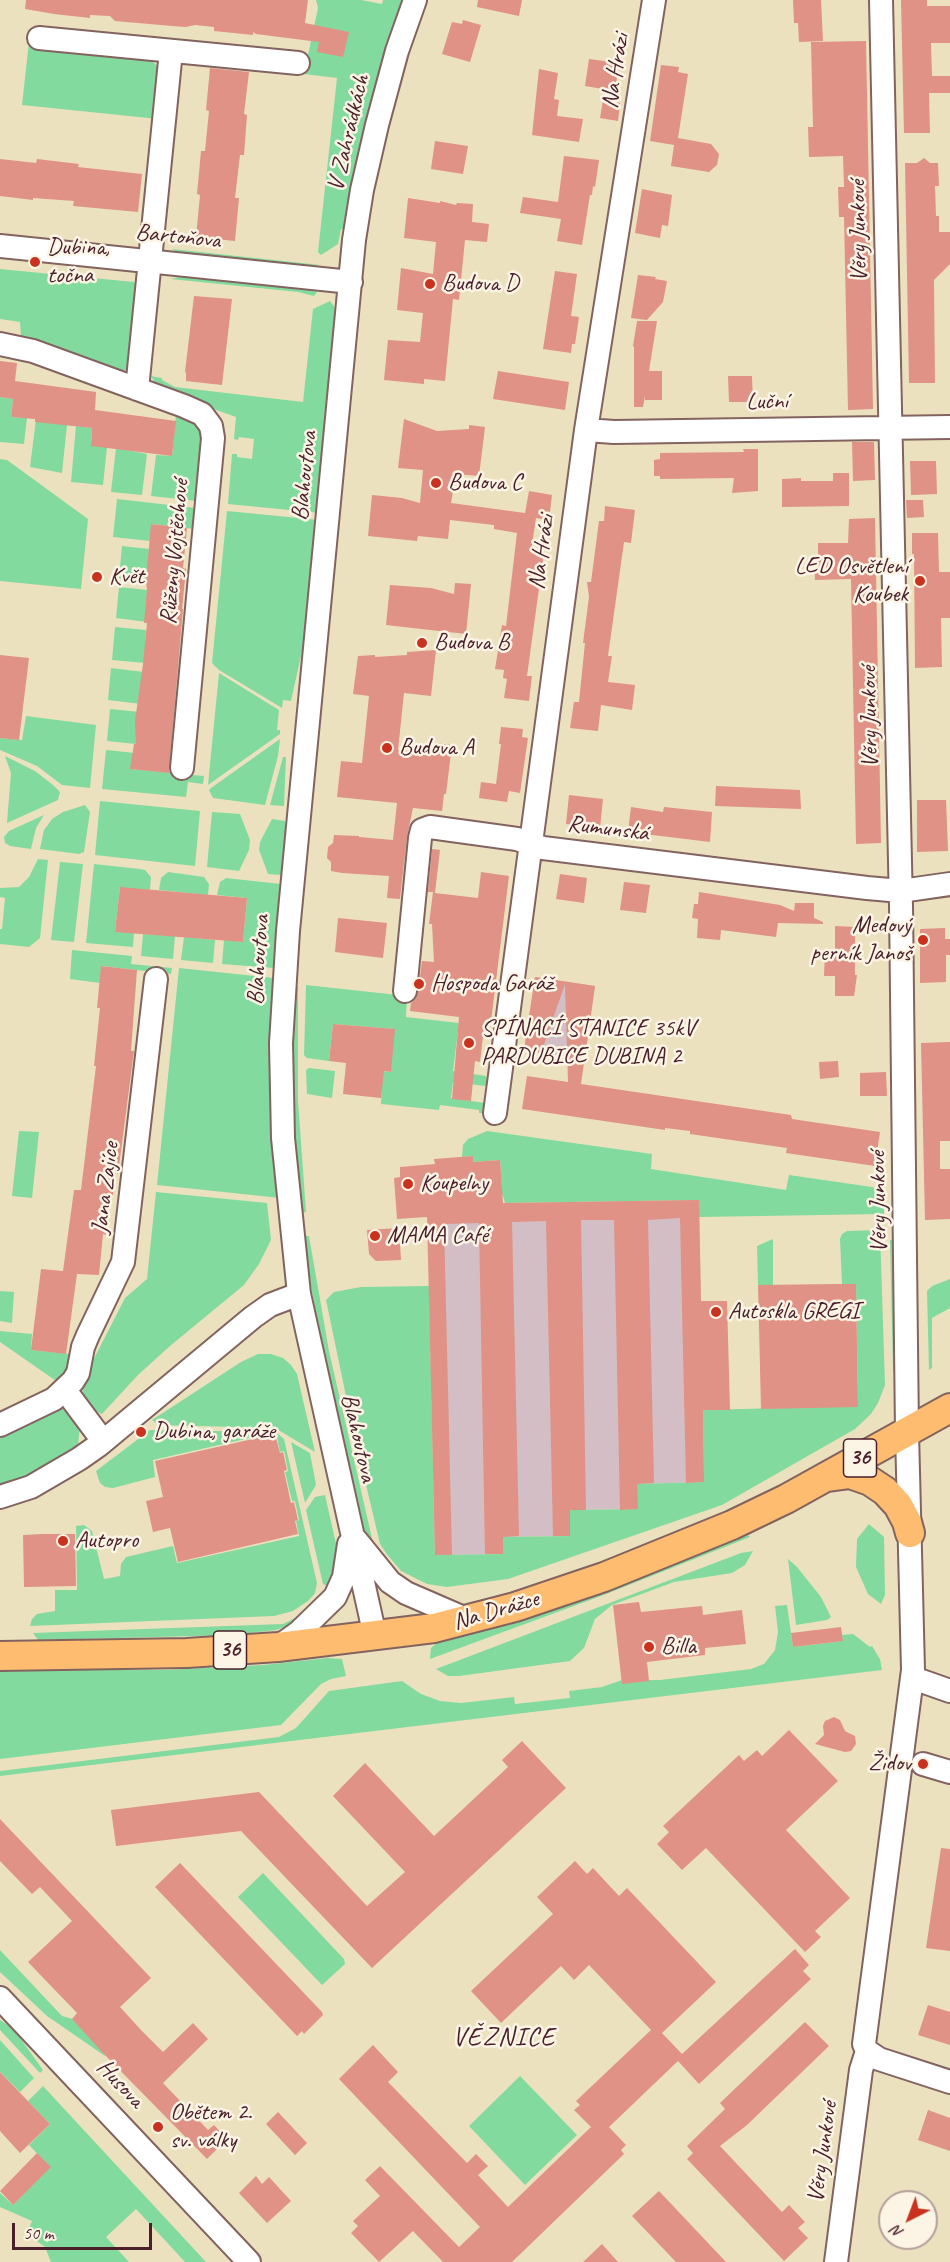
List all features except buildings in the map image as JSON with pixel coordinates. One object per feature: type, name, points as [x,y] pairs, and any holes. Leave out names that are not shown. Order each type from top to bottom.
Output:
[{"type":"main road","name":"Na Drážce","points":[[0,1656],[187,1653],[278,1647],[434,1628],[515,1607],[604,1577],[732,1524],[813,1484],[950,1408]]},
{"type":"main road","points":[[813,1484],[840,1474],[861,1476],[885,1491],[898,1505],[910,1533]]},
{"type":"street","name":"V Zahrádkách","points":[[351,282],[354,240],[376,125],[397,51],[415,0]]},
{"type":"street","name":"Na Hrázi","points":[[495,1113],[586,430],[654,0]]},
{"type":"street","name":"Věry Junkové","points":[[836,2262],[861,2070],[867,2051],[864,2044],[913,1678],[907,1432],[901,891],[881,0]]},
{"type":"street","points":[[39,38],[298,63]]},
{"type":"street","points":[[137,389],[148,261],[171,51]]},
{"type":"street","name":"Bartoňova","points":[[0,246],[351,282]]},
{"type":"street","name":"Blahoutova","points":[[351,282],[288,931],[282,1023],[283,1138],[299,1294],[375,1636]]},
{"type":"street","name":"Růženy Vojtěchové","points":[[0,344],[33,351],[202,414],[208,420],[213,432],[182,768]]},
{"type":"street","name":"Luční","points":[[586,430],[614,432],[890,426],[950,427]]},
{"type":"street","name":"Rumunská","points":[[405,991],[422,830],[430,827],[517,839],[543,848],[901,891],[950,884]]},
{"type":"street","name":"Jana Zajíce","points":[[0,1425],[54,1399],[65,1390],[78,1373],[83,1347],[123,1262],[156,979]]},
{"type":"street","points":[[0,1497],[50,1477],[103,1441],[253,1317],[270,1305],[299,1294]]},
{"type":"street","points":[[65,1390],[103,1441]]},
{"type":"street","points":[[351,1534],[385,1579],[406,1593],[466,1619]]},
{"type":"street","points":[[278,1647],[299,1632],[334,1597],[344,1577],[351,1534]]},
{"type":"street","points":[[913,1678],[950,1690]]},
{"type":"street","points":[[923,1764],[950,1772]]},
{"type":"street","name":"Husova","points":[[0,1998],[249,2262]]},
{"type":"street","points":[[867,2051],[879,2059],[950,2082]]},
{"type":"shaded area","points":[[535,977],[595,986],[585,1059],[524,1051]]},
{"type":"shaded area","points":[[699,1200],[704,1482],[637,1484],[638,1509],[570,1510],[570,1536],[503,1537],[503,1554],[435,1555],[428,1205]]},
{"type":"green space","points":[[316,0],[361,0],[382,4],[383,0],[405,0],[350,229],[341,229],[338,244],[321,255],[318,252],[337,78],[304,74],[318,8]]},
{"type":"green space","points":[[29,42],[147,56],[158,67],[158,119],[22,105]]},
{"type":"green space","points":[[172,249],[320,265],[311,267],[179,254]]},
{"type":"green space","points":[[0,269],[134,282],[137,288],[131,364],[126,370],[111,372],[21,337],[20,322],[0,319]]},
{"type":"green space","points":[[187,275],[308,288],[317,292],[314,296],[298,292],[171,279]]},
{"type":"green space","points":[[330,301],[337,311],[320,513],[228,504],[232,454],[252,459],[254,439],[239,437],[238,440],[234,439],[236,417],[166,392],[158,387],[151,376],[162,378],[175,387],[303,402],[313,309]]},
{"type":"green space","points":[[0,397],[13,399],[11,417],[27,418],[24,444],[0,442]]},
{"type":"green space","points":[[185,412],[203,433],[197,501],[151,496],[156,455],[172,456],[176,414]]},
{"type":"green space","points":[[36,419],[67,425],[62,473],[30,467]]},
{"type":"green space","points":[[76,426],[92,428],[91,445],[107,447],[103,485],[71,482]]},
{"type":"green space","points":[[116,448],[147,454],[142,495],[111,492]]},
{"type":"green space","points":[[0,459],[7,460],[88,519],[81,589],[0,581]]},
{"type":"green space","points":[[117,499],[196,508],[194,529],[152,524],[150,541],[113,537]]},
{"type":"green space","points":[[227,511],[319,520],[306,633],[291,701],[283,700],[282,708],[219,670],[212,663]]},
{"type":"green space","points":[[122,546],[149,549],[148,581],[119,578]]},
{"type":"green space","points":[[119,587],[147,590],[147,622],[116,618]]},
{"type":"green space","points":[[115,627],[146,630],[145,663],[112,660]]},
{"type":"green space","points":[[111,668],[144,672],[140,688],[141,704],[108,700]]},
{"type":"green space","points":[[219,673],[279,710],[277,730],[280,730],[280,734],[208,785]]},
{"type":"green space","points":[[110,709],[140,712],[136,744],[107,741]]},
{"type":"green space","points":[[26,716],[96,725],[90,788],[62,785],[37,766],[0,750],[0,738],[22,740]]},
{"type":"green space","points":[[280,739],[278,756],[265,805],[213,798],[209,790],[211,788]]},
{"type":"green space","points":[[106,750],[135,753],[131,769],[204,776],[203,784],[188,782],[186,797],[102,789]]},
{"type":"green space","points":[[5,756],[35,771],[53,785],[60,792],[58,800],[7,823],[11,773]]},
{"type":"green space","points":[[283,757],[286,757],[284,806],[270,805]]},
{"type":"green space","points":[[100,801],[200,811],[195,866],[95,855]]},
{"type":"green space","points":[[85,805],[90,812],[84,852],[79,854],[40,849],[44,830],[52,819],[63,812]]},
{"type":"green space","points":[[212,812],[240,814],[250,840],[249,850],[239,871],[207,867]]},
{"type":"green space","points":[[44,815],[36,828],[31,849],[5,843],[4,837],[9,831]]},
{"type":"green space","points":[[272,819],[285,821],[282,875],[268,874],[259,850],[260,842]]},
{"type":"green space","points":[[38,859],[48,860],[40,938],[29,947],[0,944],[5,898],[0,897],[0,888],[19,887],[29,877]]},
{"type":"green space","points":[[60,862],[83,864],[74,942],[51,940]]},
{"type":"green space","points":[[94,864],[145,870],[151,877],[150,890],[120,888],[115,931],[134,933],[133,947],[86,943]]},
{"type":"green space","points":[[168,872],[204,877],[209,884],[208,895],[159,890],[161,878]]},
{"type":"green space","points":[[226,878],[281,884],[274,968],[222,964],[224,940],[243,942],[247,898],[217,895],[220,882]]},
{"type":"green space","points":[[143,934],[175,936],[173,959],[141,956]]},
{"type":"green space","points":[[184,937],[215,940],[213,963],[181,960]]},
{"type":"green space","points":[[72,950],[132,956],[131,964],[172,968],[171,974],[102,966],[100,983],[70,979]]},
{"type":"green space","points":[[179,968],[274,978],[280,1198],[157,1185]]},
{"type":"green space","points":[[295,985],[298,986],[298,1100],[306,1212],[302,1213],[294,1138],[292,1061]]},
{"type":"green space","points":[[306,985],[407,996],[406,1017],[459,1023],[453,1071],[486,1076],[488,1081],[485,1086],[453,1082],[451,1098],[485,1103],[482,1113],[479,1113],[479,1110],[440,1105],[439,1110],[381,1104],[382,1071],[390,1072],[394,1029],[333,1024],[329,1061],[307,1058],[304,1055]]},
{"type":"green space","points":[[309,1068],[335,1071],[332,1098],[307,1094],[306,1070]]},
{"type":"green space","points":[[19,1131],[39,1132],[32,1198],[12,1196]]},
{"type":"green space","points":[[487,1131],[652,1154],[651,1169],[786,1190],[789,1175],[872,1187],[884,1191],[884,1214],[699,1217],[698,1200],[505,1203],[502,1193],[500,1160],[473,1162],[472,1156],[462,1157],[463,1145],[468,1139]]},
{"type":"green space","points":[[156,1192],[267,1203],[271,1240],[259,1264],[244,1285],[138,1375],[102,1414],[93,1410],[83,1396],[82,1382],[125,1298],[147,1279]]},
{"type":"green space","points":[[880,1230],[885,1385],[871,1414],[855,1429],[722,1505],[508,1579],[447,1587],[427,1584],[401,1571],[380,1544],[326,1300],[334,1292],[361,1287],[429,1286],[435,1555],[502,1554],[503,1537],[570,1536],[570,1510],[637,1509],[637,1484],[704,1482],[703,1410],[858,1406],[856,1284],[842,1284],[840,1239],[847,1231]]},
{"type":"green space","points":[[304,1236],[309,1236],[329,1351],[374,1547],[367,1540],[364,1529],[326,1363]]},
{"type":"green space","points":[[773,1239],[773,1285],[758,1285],[757,1246]]},
{"type":"green space","points":[[890,1240],[895,1240],[897,1371],[893,1372]]},
{"type":"green space","points":[[950,1279],[950,1308],[932,1318],[932,1368],[929,1370],[927,1291],[932,1286]]},
{"type":"green space","points":[[0,1291],[14,1292],[12,1323],[0,1321]]},
{"type":"green space","points":[[0,1331],[32,1334],[31,1350],[69,1354],[71,1358],[62,1385],[0,1342]]},
{"type":"green space","points":[[258,1354],[271,1354],[283,1358],[297,1374],[315,1452],[275,1428],[158,1425],[152,1420],[241,1362]]},
{"type":"green space","points":[[60,1408],[70,1412],[80,1427],[78,1445],[73,1451],[43,1471],[0,1486],[0,1431]]},
{"type":"green space","points":[[150,1430],[276,1432],[153,1460],[155,1477],[113,1488],[105,1487],[100,1483],[96,1471]]},
{"type":"green space","points":[[276,1432],[284,1439],[317,1583],[315,1593],[308,1601],[293,1611],[274,1616],[30,1626],[37,1614],[55,1611],[55,1590],[77,1590],[76,1526],[84,1525],[92,1531],[104,1579],[120,1576],[121,1564],[126,1557],[173,1546],[177,1563],[299,1536],[296,1521],[299,1520],[285,1472],[288,1471],[284,1451],[280,1452]]},
{"type":"green space","points":[[291,1442],[310,1453],[316,1485],[305,1503]]},
{"type":"green space","points":[[325,1495],[339,1557],[333,1589],[323,1584],[306,1510],[315,1497]]},
{"type":"green space","points":[[869,1524],[884,1537],[885,1595],[881,1604],[868,1594],[856,1567],[857,1539]]},
{"type":"green space","points":[[748,1535],[750,1537],[601,1596],[430,1659],[431,1648],[439,1641],[508,1625],[568,1605]]},
{"type":"green space","points":[[753,1551],[745,1565],[732,1573],[674,1582],[612,1605],[595,1619],[584,1648],[570,1661],[459,1676],[448,1676],[436,1669],[741,1553]]},
{"type":"green space","points":[[788,1559],[821,1597],[831,1617],[827,1620],[796,1625]]},
{"type":"green space","points":[[787,1605],[793,1647],[842,1641],[842,1635],[853,1634],[870,1647],[872,1646],[880,1659],[882,1670],[0,1776],[0,1771],[279,1737],[296,1728],[329,1691],[402,1681],[421,1694],[440,1701],[461,1703],[514,1697],[515,1704],[570,1698],[569,1691],[602,1687],[622,1680],[660,1680],[751,1669],[764,1664],[775,1650],[778,1632],[775,1606]]},
{"type":"green space","points":[[307,1612],[290,1625],[276,1630],[233,1635],[38,1640],[33,1633],[283,1624]]},
{"type":"green space","points":[[327,1658],[342,1659],[346,1676],[321,1684],[281,1725],[0,1759],[0,1670],[165,1670],[263,1665]]},
{"type":"green space","points":[[263,1873],[344,1959],[345,1964],[322,1985],[238,1897]]},
{"type":"green space","points":[[0,1950],[62,2016],[73,2019],[105,2056],[47,2016],[0,1972]]},
{"type":"green space","points":[[0,2020],[13,2028],[43,2070],[40,2073],[0,2030]]},
{"type":"green space","points":[[0,2040],[34,2078],[20,2092],[0,2072]]},
{"type":"green space","points":[[520,2076],[577,2135],[525,2185],[469,2126]]},
{"type":"green space","points":[[43,2086],[206,2262],[185,2262],[136,2209],[106,2237],[129,2262],[51,2262],[45,2247],[27,2234],[32,2221],[0,2207],[0,2193],[13,2205],[50,2167],[29,2145],[50,2124],[28,2101]]},
{"type":"place","name":"Dubina, točna","points":[[35,262]]},
{"type":"place","name":"Budova D","points":[[430,284]]},
{"type":"place","name":"Budova C","points":[[436,483]]},
{"type":"place","name":"Květ","points":[[97,577]]},
{"type":"place","name":"LED Osvětlení Koubek","points":[[920,581]]},
{"type":"place","name":"Budova B","points":[[422,643]]},
{"type":"place","name":"Budova A","points":[[387,748]]},
{"type":"place","name":"Medový perník Janoš","points":[[923,940]]},
{"type":"place","name":"Hospoda Garáž","points":[[419,984]]},
{"type":"place","name":"SPÍNACÍ STANICE 35kV PARDUBICE DUBINA 2","points":[[469,1043]]},
{"type":"place","name":"Koupelny","points":[[408,1184]]},
{"type":"place","name":"MAMA Café","points":[[375,1236]]},
{"type":"place","name":"Autoskla GREGI","points":[[716,1312]]},
{"type":"place","name":"Dubina, garáže","points":[[141,1432]]},
{"type":"place","name":"Autopro","points":[[63,1541]]},
{"type":"place","name":"Billa","points":[[649,1647]]},
{"type":"place","name":"Židov","points":[[923,1764]]},
{"type":"place","name":"Obětem 2. sv. války","points":[[158,2127]]},
{"type":"district","name":"VĚZNICE","points":[[504,2038]]}]
